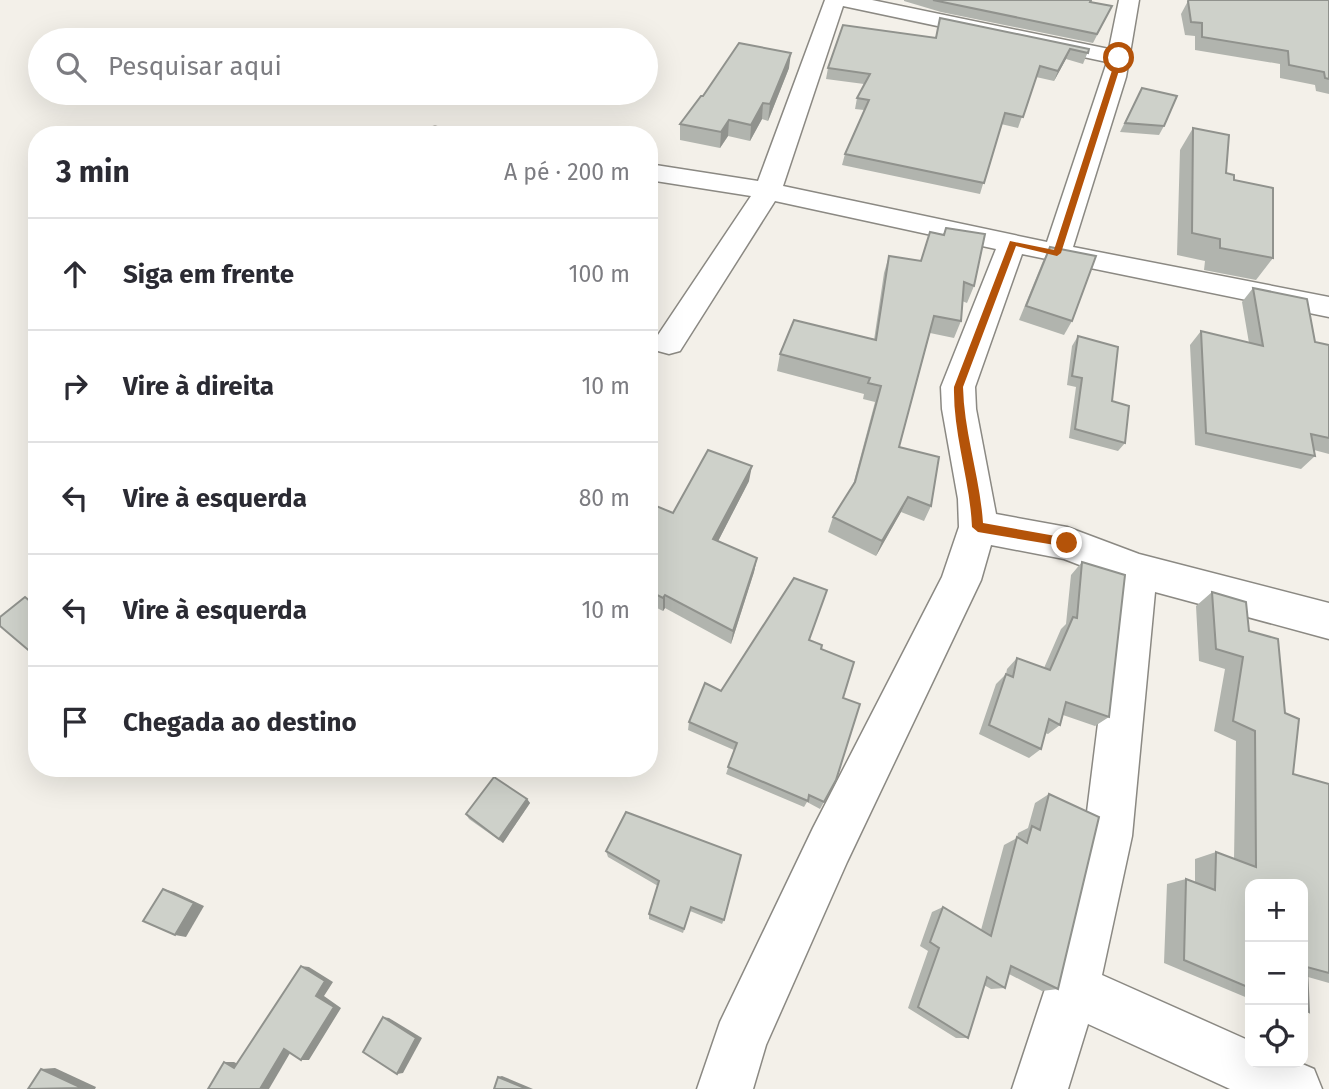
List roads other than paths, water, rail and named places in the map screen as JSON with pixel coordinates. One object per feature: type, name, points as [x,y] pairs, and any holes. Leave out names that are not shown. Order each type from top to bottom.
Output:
[{"type":"street","points":[[668,343],[768,191],[835,0]]},
{"type":"street","points":[[843,0],[1119,58]]},
{"type":"street","points":[[1057,253],[1119,58],[1129,0]]},
{"type":"street","points":[[658,173],[768,191],[1057,253],[1329,307]]},
{"type":"street","points":[[725,1089],[739,1041],[824,857],[961,580],[978,527],[976,499],[958,409],[958,387],[1013,243]]},
{"type":"street","points":[[978,527],[1067,543],[1137,570],[1329,621]]},
{"type":"street","points":[[1040,1089],[1072,989],[1108,836],[1137,570]]},
{"type":"street","points":[[1072,989],[1294,1089]]}]
